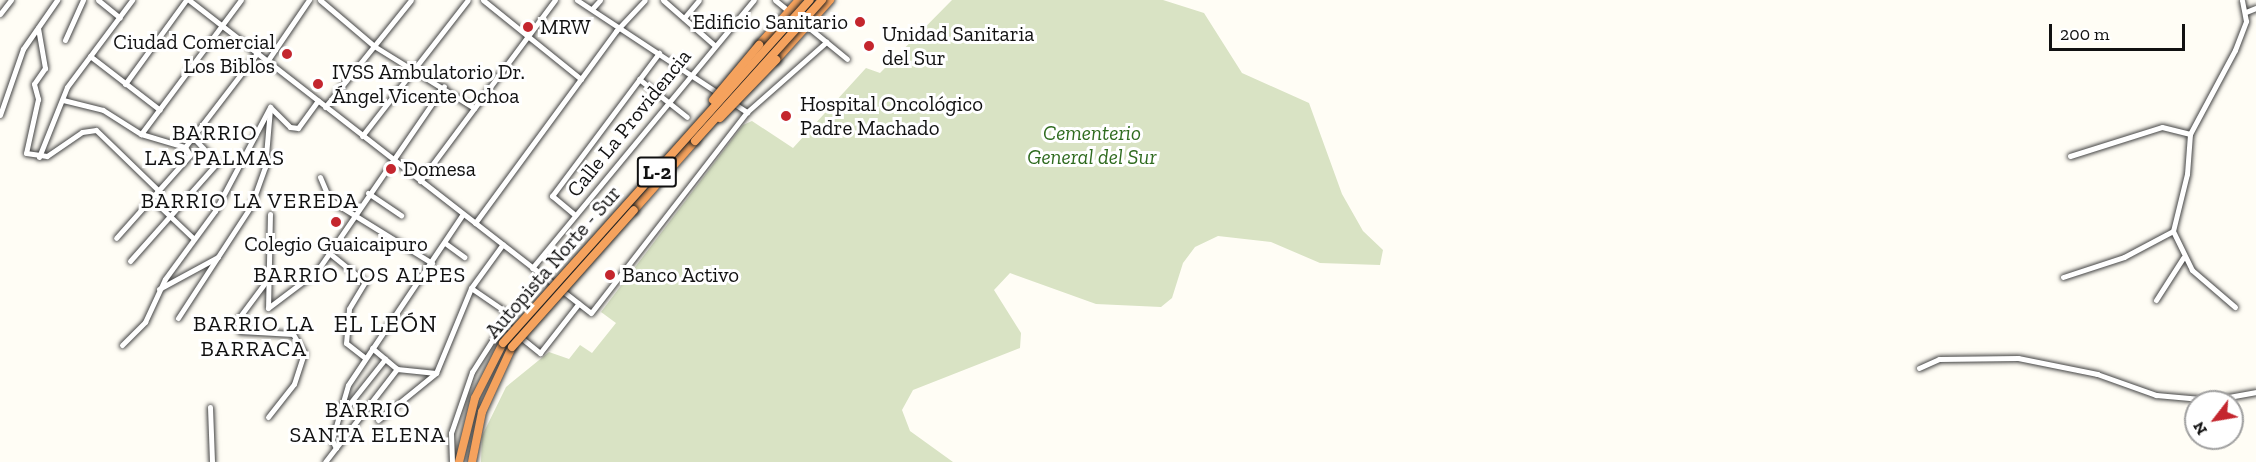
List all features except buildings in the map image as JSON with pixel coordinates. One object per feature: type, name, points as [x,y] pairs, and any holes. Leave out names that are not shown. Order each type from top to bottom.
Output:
[{"type":"highway","points":[[703,119],[759,45],[799,0]]},
{"type":"highway","name":"Autopista Norte - Sur","points":[[459,462],[475,398],[503,343],[810,0]]},
{"type":"highway","name":"Autopista Norte - Sur","points":[[472,462],[484,406],[512,347],[822,0]]},
{"type":"highway","points":[[696,141],[776,60],[805,25],[830,0]]},
{"type":"street","points":[[0,14],[11,0]]},
{"type":"street","points":[[0,115],[23,49],[57,0]]},
{"type":"street","points":[[65,40],[83,0]]},
{"type":"street","points":[[98,0],[120,18]]},
{"type":"street","points":[[39,157],[63,100],[90,56],[132,0]]},
{"type":"street","points":[[125,84],[188,0],[258,52],[391,159],[591,313],[747,112],[826,42]]},
{"type":"street","points":[[141,134],[241,0]]},
{"type":"street","points":[[268,60],[309,0]]},
{"type":"street","points":[[320,0],[374,46],[415,68],[474,108]]},
{"type":"street","points":[[326,107],[411,0]]},
{"type":"street","points":[[362,136],[468,0]]},
{"type":"street","points":[[483,0],[581,79]]},
{"type":"street","points":[[420,181],[555,0]]},
{"type":"street","points":[[577,0],[747,112]]},
{"type":"street","points":[[592,9],[600,0]]},
{"type":"street","points":[[475,223],[620,27],[645,0]]},
{"type":"street","points":[[663,0],[714,45]]},
{"type":"street","points":[[684,18],[699,0]]},
{"type":"street","name":"Calle La Providencia","points":[[532,268],[714,45],[754,0]]},
{"type":"street","points":[[775,0],[847,59]]},
{"type":"street","points":[[2235,307],[2183,258],[2173,231],[2187,174],[2190,134],[2235,50],[2246,12],[2242,0]]},
{"type":"street","points":[[2246,12],[2256,8]]},
{"type":"street","points":[[38,28],[45,68],[34,84],[38,99],[25,149],[39,157],[65,148],[82,132],[96,130],[159,191]]},
{"type":"street","points":[[185,147],[258,52]]},
{"type":"street","points":[[575,215],[552,196],[658,53]]},
{"type":"street","points":[[90,56],[159,110]]},
{"type":"street","points":[[639,79],[687,117]]},
{"type":"street","points":[[270,214],[268,308],[305,285],[351,216],[444,86]]},
{"type":"street","points":[[63,100],[103,110],[141,134],[185,147],[190,155],[116,238]]},
{"type":"street","points":[[270,107],[290,127],[298,128],[318,100]]},
{"type":"street","points":[[122,345],[145,322],[159,289],[214,211],[270,107]]},
{"type":"street","points":[[178,318],[221,256],[260,185],[270,107]]},
{"type":"street","points":[[2070,156],[2162,127],[2190,134]]},
{"type":"street","points":[[130,261],[217,163],[194,138]]},
{"type":"street","points":[[320,177],[330,200],[351,216],[432,263]]},
{"type":"street","points":[[368,193],[401,215]]},
{"type":"street","points":[[152,199],[193,238]]},
{"type":"street","points":[[336,448],[332,440],[342,413],[348,385],[463,214]]},
{"type":"street","points":[[2063,278],[2124,257],[2173,231]]},
{"type":"street","points":[[445,243],[464,257]]},
{"type":"street","points":[[378,420],[436,373],[471,288],[503,244]]},
{"type":"street","points":[[328,252],[365,282],[349,309],[346,343],[365,358]]},
{"type":"street","points":[[159,289],[221,256]]},
{"type":"street","points":[[2156,300],[2183,258]]},
{"type":"street","points":[[268,417],[294,384],[304,353],[293,334],[245,334],[238,326],[270,276]]},
{"type":"street","points":[[452,462],[451,433],[472,372],[509,314],[471,288]]},
{"type":"street","points":[[503,323],[540,353],[579,303]]},
{"type":"street","points":[[372,348],[397,369],[436,373]]},
{"type":"street","points":[[1919,368],[1939,359],[2018,358],[2168,397],[2212,400],[2256,392]]},
{"type":"street","points":[[342,413],[385,359]]},
{"type":"street","points":[[325,462],[397,369]]},
{"type":"street","points":[[210,407],[212,462]]},
{"type":"green space","name":"Cementerio General del Sur","points":[[952,0],[1163,0],[1204,13],[1242,73],[1309,103],[1342,194],[1363,231],[1383,250],[1380,265],[1320,263],[1271,242],[1218,236],[1195,247],[1183,263],[1172,298],[1161,307],[1096,304],[1010,273],[994,290],[1021,333],[1020,348],[913,390],[902,410],[910,431],[953,462],[481,462],[482,436],[506,387],[549,352],[569,359],[580,345],[592,353],[616,323],[601,312],[743,125],[752,121],[793,148],[866,68],[880,73]]},
{"type":"place","name":"Edificio Sanitario","points":[[860,22]]},
{"type":"place","name":"MRW","points":[[528,27]]},
{"type":"place","name":"Unidad Sanitaria del Sur","points":[[869,46]]},
{"type":"place","name":"Ciudad Comercial Los Biblos","points":[[287,54]]},
{"type":"place","name":"IVSS Ambulatorio Dr. Ángel Vicente Ochoa","points":[[318,84]]},
{"type":"place","name":"Hospital Oncológico Padre Machado","points":[[786,116]]},
{"type":"place","name":"Domesa","points":[[391,169]]},
{"type":"place","name":"Colegio Guaicaipuro","points":[[336,222]]},
{"type":"place","name":"Banco Activo","points":[[610,275]]},
{"type":"district","name":"BARRIO LAS PALMAS","points":[[215,144]]},
{"type":"district","name":"BARRIO LA VEREDA","points":[[250,201]]},
{"type":"district","name":"BARRIO LOS ALPES","points":[[360,275]]},
{"type":"district","name":"EL LEÓN","points":[[386,324]]},
{"type":"district","name":"BARRIO LA BARRACA","points":[[254,336]]},
{"type":"district","name":"BARRIO SANTA ELENA","points":[[368,422]]}]
